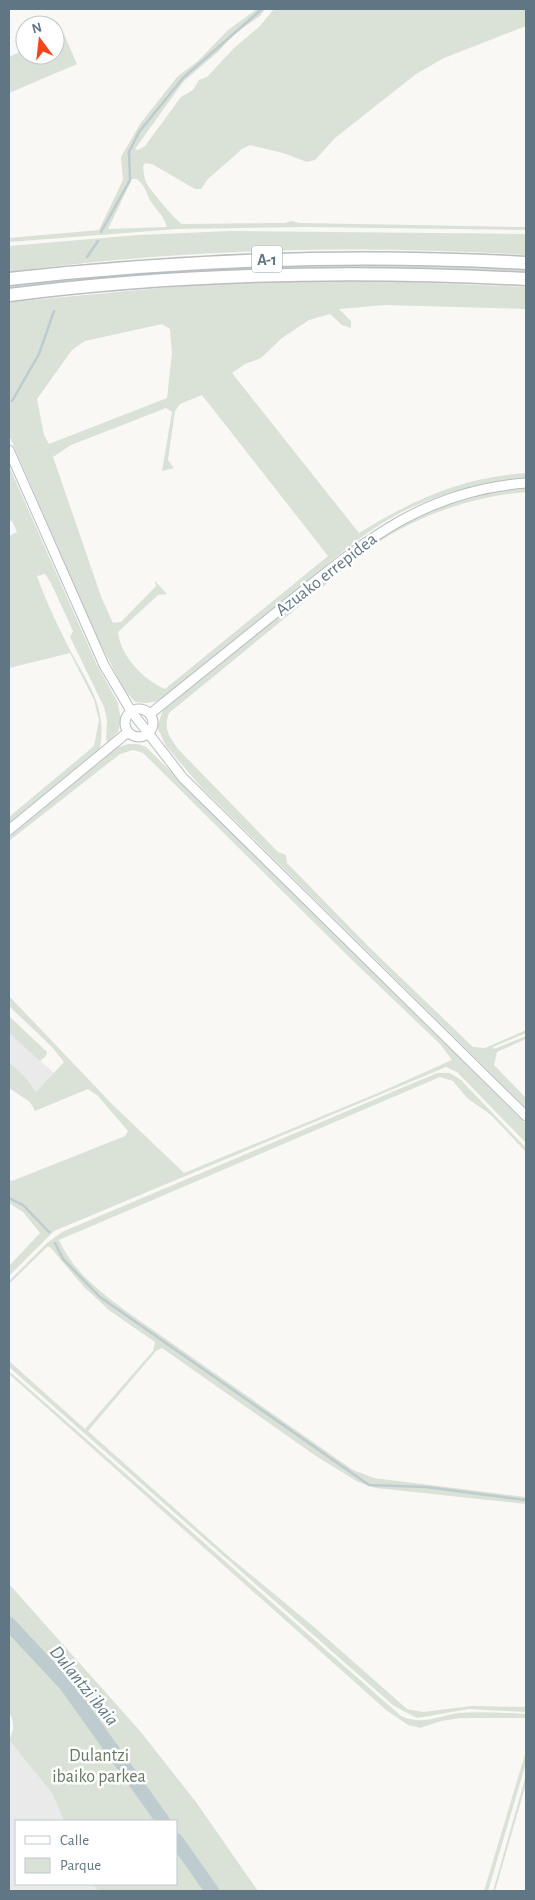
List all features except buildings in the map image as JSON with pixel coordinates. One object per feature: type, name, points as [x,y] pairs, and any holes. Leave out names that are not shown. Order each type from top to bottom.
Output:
[{"type":"highway","name":"A-1","points":[[9,279],[163,264],[270,258],[395,258],[526,263]]},
{"type":"highway","name":"A-1","points":[[9,295],[162,280],[273,275],[390,274],[526,279]]},
{"type":"main road","points":[[9,450],[86,629],[130,712],[146,734],[183,778],[526,1116]]},
{"type":"main road","name":"Azuako errepidea","points":[[150,714],[385,528],[420,509],[458,495],[484,488],[526,483]]},
{"type":"main road","points":[[141,709],[150,714],[152,725],[146,734],[140,736],[128,732],[125,725],[126,718],[130,712],[141,709]]},
{"type":"main road","points":[[9,830],[128,732]]},
{"type":"shaded area","points":[[9,1033],[54,1073],[36,1092],[26,1078],[9,1062]]},
{"type":"shaded area","points":[[9,1740],[52,1793],[64,1820],[15,1820],[15,1885],[94,1885],[98,1891],[9,1891]]},
{"type":"green space","points":[[257,9],[265,9],[260,16],[234,34],[219,51],[183,82],[135,149],[138,150],[145,146],[181,97],[193,90],[199,80],[207,77],[234,48],[259,27],[274,9],[526,9],[526,26],[444,58],[416,74],[335,138],[315,160],[307,162],[283,153],[250,145],[242,149],[208,179],[201,189],[195,189],[152,164],[145,163],[143,167],[148,186],[179,222],[182,224],[285,223],[291,221],[300,223],[526,227],[526,230],[309,227],[177,229],[9,242],[9,238],[99,230],[123,180],[121,157],[140,124],[177,77],[198,61],[228,30]],"holes":[[[132,179],[137,179],[167,227],[108,229]]]},
{"type":"green space","points":[[65,36],[77,64],[9,93],[9,57],[15,54],[15,65],[65,65]]},
{"type":"green space","points":[[231,231],[526,234],[526,255],[397,250],[267,251],[138,258],[9,272],[9,246],[138,235]]},
{"type":"green space","points":[[394,263],[526,269],[526,274],[9,291],[9,284],[217,265]]},
{"type":"green space","points":[[313,281],[386,281],[526,287],[526,309],[385,305],[339,309],[351,321],[351,328],[342,325],[330,314],[309,320],[282,338],[261,358],[245,364],[232,373],[359,533],[399,510],[459,485],[503,475],[526,473],[526,478],[493,482],[446,494],[400,513],[354,543],[216,656],[157,701],[147,703],[135,702],[125,691],[96,636],[9,435],[9,302],[193,285]],"holes":[[[162,324],[170,329],[172,353],[167,398],[49,444],[44,435],[37,399],[72,350],[85,341]],[[202,395],[328,556],[165,689],[157,685],[134,666],[124,650],[118,632],[158,595],[167,594],[155,581],[156,586],[121,622],[113,623],[102,599],[53,457],[71,445],[166,408],[172,412],[162,471],[174,468],[168,460],[175,411],[180,404]]]},
{"type":"green space","points":[[9,466],[96,663],[118,703],[121,721],[118,732],[108,742],[106,740],[107,720],[104,707],[70,637],[73,631],[51,583],[45,574],[37,576],[55,619],[93,693],[101,719],[102,733],[100,748],[9,823],[9,817],[94,746],[99,720],[94,700],[70,653],[9,668],[9,536],[17,532],[12,521],[9,522]]},
{"type":"green space","points":[[526,487],[526,492],[475,500],[443,510],[412,523],[377,543],[169,713],[167,728],[178,749],[278,852],[286,855],[287,863],[369,947],[473,1047],[485,1048],[526,1030],[526,1033],[493,1047],[494,1049],[526,1036],[526,1039],[497,1052],[494,1065],[526,1098],[526,1108],[202,788],[166,746],[157,727],[163,710],[373,544],[429,512],[459,500],[491,492]]},
{"type":"green space","points":[[138,744],[146,747],[526,1124],[526,1143],[457,1072],[446,1067],[54,1231],[9,1276],[9,1266],[40,1233],[23,1212],[9,1203],[9,1180],[12,1181],[125,1136],[128,1131],[98,1096],[88,1089],[35,1111],[30,1102],[9,1088],[9,1062],[26,1078],[36,1092],[64,1062],[52,1047],[9,1006],[9,996],[113,1105],[184,1173],[378,1093],[452,1060],[440,1044],[351,959],[143,753],[133,750],[120,754],[9,841],[9,837],[118,747]]},
{"type":"green space","points":[[9,1016],[47,1052],[46,1056],[40,1061],[9,1033]]},
{"type":"green space","points":[[437,1073],[450,1073],[461,1080],[526,1148],[526,1152],[491,1115],[467,1098],[453,1081],[440,1077],[59,1240],[71,1261],[86,1279],[113,1302],[353,1470],[374,1478],[526,1497],[526,1504],[376,1488],[358,1482],[316,1456],[162,1348],[156,1351],[88,1431],[227,1555],[314,1627],[407,1709],[423,1712],[471,1706],[526,1707],[526,1712],[469,1709],[417,1718],[394,1706],[9,1367],[9,1361],[85,1429],[153,1351],[155,1342],[110,1311],[83,1286],[50,1247],[47,1247],[9,1284],[9,1281],[47,1243],[62,1232]]},
{"type":"green space","points":[[9,1371],[401,1716],[409,1719],[423,1720],[459,1713],[484,1712],[526,1714],[526,1718],[460,1718],[441,1721],[420,1728],[408,1725],[386,1710],[9,1374]]},
{"type":"green space","name":"Dulantzi ibaiko parkea","points":[[9,1584],[140,1731],[196,1802],[258,1891],[98,1891],[94,1885],[178,1885],[178,1820],[64,1820],[52,1793],[9,1740],[13,1726],[9,1712]]},
{"type":"green space","points":[[526,1751],[526,1763],[488,1891],[484,1891]]},
{"type":"green space","points":[[526,1775],[526,1784],[495,1891],[493,1891]]},
{"type":"waterway","points":[[101,232],[130,180],[129,152],[139,132],[183,78],[262,9]]},
{"type":"waterway","points":[[87,257],[98,241]]},
{"type":"waterway","points":[[12,401],[39,354],[54,311]]},
{"type":"waterway","points":[[9,1198],[23,1205],[49,1232]]},
{"type":"waterway","points":[[55,1243],[63,1259],[100,1297],[369,1485],[426,1487],[526,1500]]},
{"type":"waterway","name":"Dulantzi ibaia","points":[[9,1624],[66,1685],[162,1820]]},
{"type":"waterway","name":"Dulantzi ibaia","points":[[178,1843],[212,1891]]}]
